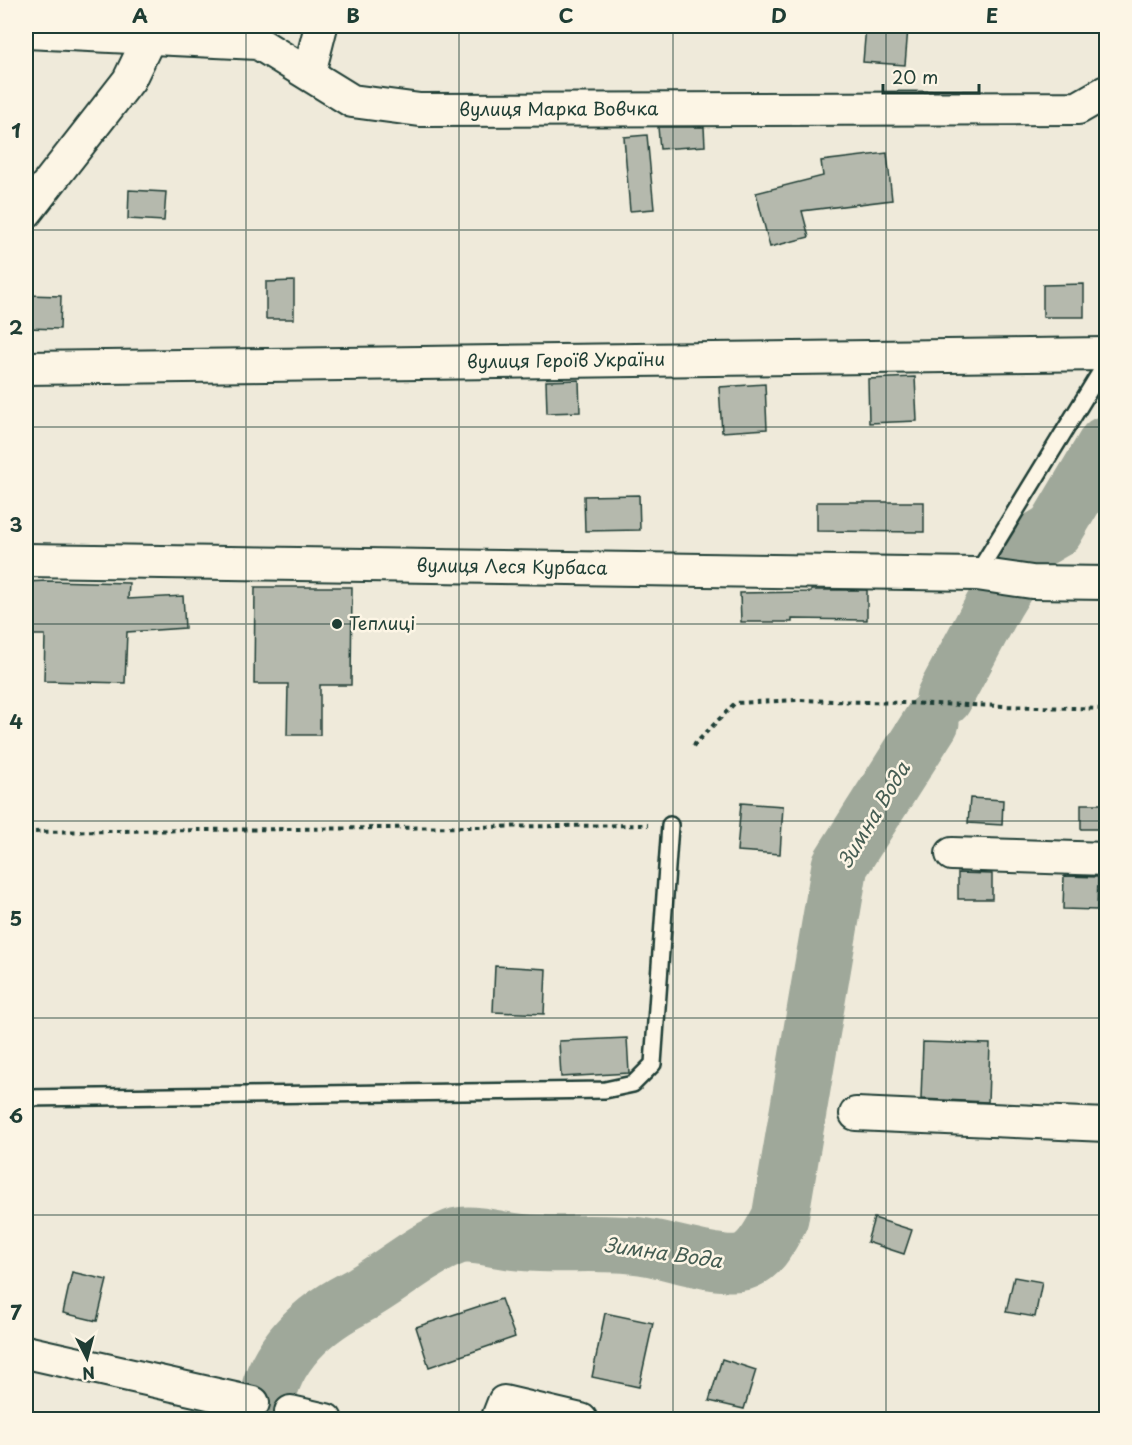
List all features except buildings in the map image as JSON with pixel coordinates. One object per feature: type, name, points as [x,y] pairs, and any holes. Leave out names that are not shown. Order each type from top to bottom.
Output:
[{"type":"street","points":[[309,73],[321,26]]},
{"type":"street","name":"вулиця Марка Вовчка","points":[[26,32],[153,32],[258,43],[352,101],[420,110],[1078,108],[1107,92]]},
{"type":"street","points":[[26,212],[129,80],[153,32]]},
{"type":"street","name":"вулиця Героїв України","points":[[26,369],[1107,354]]},
{"type":"street","name":"вулиця Леся Курбаса","points":[[26,560],[987,576],[1032,582],[1107,583]]},
{"type":"street","points":[[952,854],[1107,859]]},
{"type":"street","points":[[856,1114],[1107,1125]]},
{"type":"street","points":[[26,1352],[253,1403]]},
{"type":"street","points":[[496,1419],[504,1402],[581,1419]]},
{"type":"street","points":[[291,1412],[326,1419]]},
{"type":"lane","points":[[987,576],[1107,363]]},
{"type":"lane","points":[[26,1098],[604,1090],[633,1084],[653,1064],[670,825]]},
{"type":"lane","points":[[253,1403],[291,1412]]},
{"type":"path","points":[[693,746],[735,703],[798,700],[1107,709]]},
{"type":"path","points":[[26,832],[670,825]]},
{"type":"waterway","name":"Зимна Вода","points":[[944,698],[996,601],[1031,544],[1055,530],[1106,444]]},
{"type":"waterway","name":"Зимна Вода","points":[[265,1420],[267,1399],[273,1380],[281,1363],[305,1333],[336,1308],[367,1291],[428,1250],[455,1237],[473,1235],[537,1243],[623,1244],[733,1263],[750,1259],[761,1250],[780,1218],[840,865],[931,722]]},
{"type":"place","name":"Теплиці","points":[[337,624]]}]
